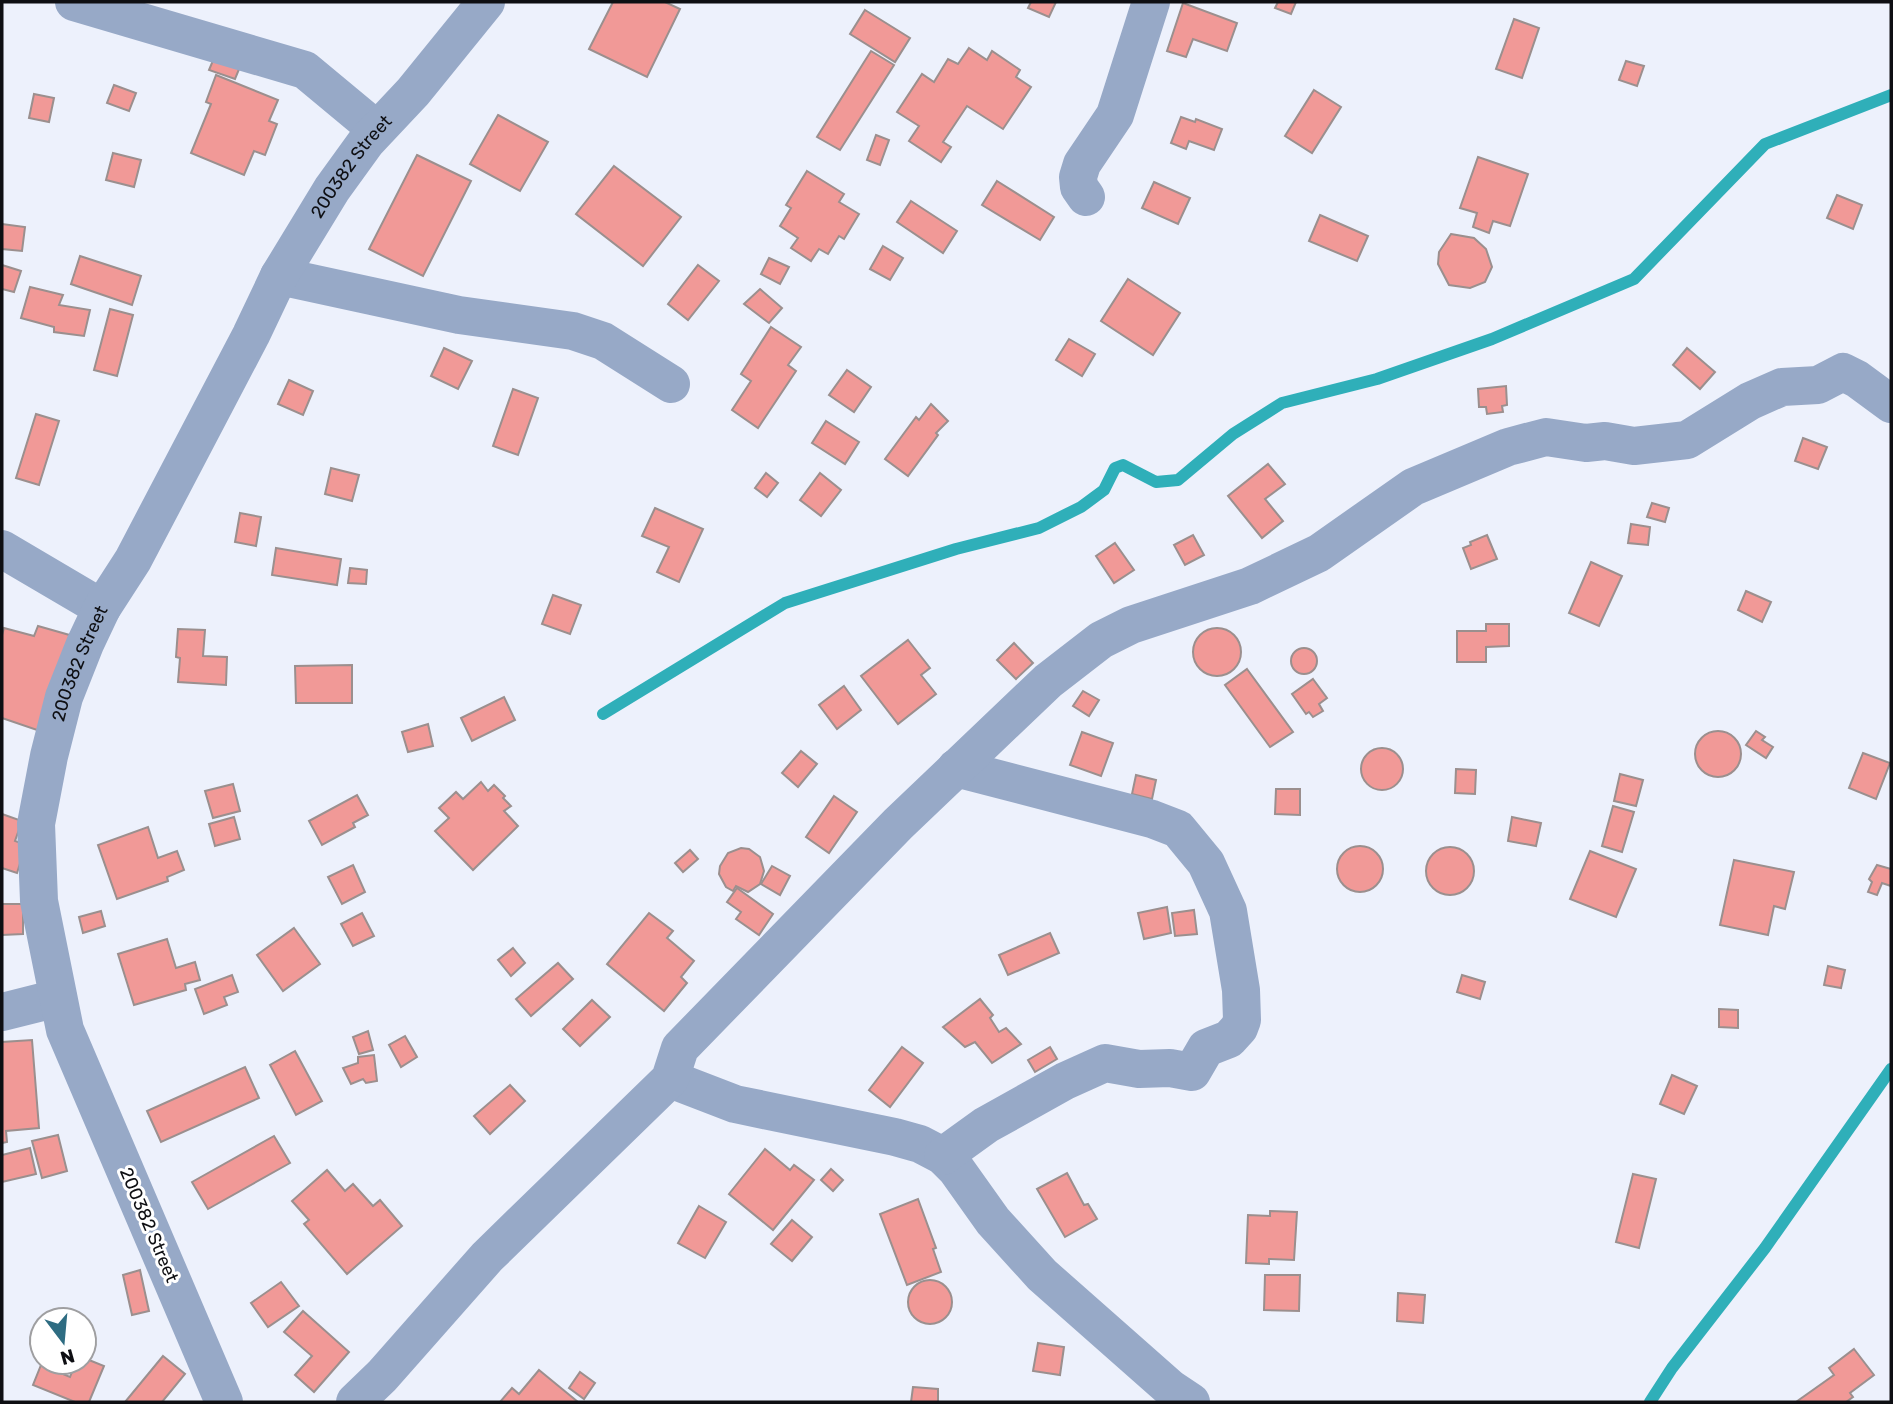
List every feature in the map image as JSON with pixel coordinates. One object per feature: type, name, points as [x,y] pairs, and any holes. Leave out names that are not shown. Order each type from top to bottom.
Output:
[{"type":"street","points":[[74,2],[305,70],[376,129]]},
{"type":"street","name":"200382 Street","points":[[224,1402],[65,1030],[39,901],[36,824],[48,756],[64,697],[102,608],[133,560],[279,276],[332,189],[376,129],[413,92],[486,2]]},
{"type":"street","points":[[1086,197],[1079,187],[1078,177],[1082,164],[1115,115],[1151,2]]},
{"type":"street","points":[[279,276],[483,319],[573,331],[603,341],[671,384]]},
{"type":"street","points":[[355,1402],[382,1376],[487,1257],[670,1079],[680,1048],[898,824],[1048,681],[1101,640],[1131,625],[1250,586],[1319,553],[1413,487],[1508,447],[1546,437],[1586,443],[1605,440],[1634,446],[1687,440],[1750,401],[1782,387],[1818,385],[1843,372],[1891,404]]},
{"type":"street","points":[[2,550],[102,608]]},
{"type":"street","points":[[943,1156],[986,1125],[1065,1081],[1105,1063],[1139,1069],[1170,1068],[1192,1072],[1206,1048],[1229,1038],[1239,1028],[1242,1020],[1241,990],[1228,912],[1206,863],[1178,829],[1152,818],[956,768]]},
{"type":"street","points":[[2,1012],[58,998]]},
{"type":"street","points":[[670,1079],[734,1104],[895,1137],[919,1144],[943,1156],[956,1169],[993,1221],[1042,1275],[1170,1388],[1191,1402]]},
{"type":"building","points":[[613,2],[665,2],[680,9],[647,77],[589,49]]},
{"type":"building","points":[[1031,2],[1056,2],[1049,17],[1028,8]]},
{"type":"building","points":[[1278,2],[1296,2],[1291,14],[1275,8]]},
{"type":"building","points":[[1183,3],[1237,23],[1227,51],[1193,39],[1186,57],[1167,51]]},
{"type":"building","points":[[865,10],[910,38],[895,62],[850,34]]},
{"type":"building","points":[[1514,19],[1539,28],[1522,78],[1496,69]]},
{"type":"building","points":[[969,48],[987,60],[992,51],[1020,70],[1016,77],[1031,87],[1003,129],[967,106],[943,142],[951,147],[941,162],[909,141],[919,126],[897,112],[922,74],[934,82],[948,59],[958,64]]},
{"type":"building","points":[[217,51],[242,62],[235,79],[209,70]]},
{"type":"building","points":[[871,51],[894,65],[840,150],[817,137]]},
{"type":"building","points":[[1626,61],[1644,66],[1637,86],[1619,80]]},
{"type":"building","points":[[216,75],[278,100],[269,121],[277,124],[265,155],[254,151],[244,175],[191,153],[211,104],[206,102]]},
{"type":"building","points":[[114,85],[136,93],[129,111],[107,103]]},
{"type":"building","points":[[1314,90],[1341,107],[1312,153],[1285,136]]},
{"type":"building","points":[[34,94],[54,98],[49,122],[29,118]]},
{"type":"building","points":[[498,115],[548,142],[520,191],[470,164]]},
{"type":"building","points":[[1181,117],[1195,122],[1196,119],[1222,129],[1214,150],[1189,141],[1186,149],[1171,143]]},
{"type":"building","points":[[876,135],[889,140],[880,165],[867,160]]},
{"type":"building","points":[[113,153],[141,160],[134,187],[106,180]]},
{"type":"building","points":[[417,155],[471,181],[423,276],[369,249]]},
{"type":"building","points":[[1478,157],[1528,174],[1510,226],[1493,221],[1489,233],[1473,227],[1477,213],[1460,208]]},
{"type":"building","points":[[614,166],[681,217],[643,266],[576,214]]},
{"type":"building","points":[[807,171],[844,194],[839,202],[859,214],[844,239],[839,236],[828,254],[819,249],[811,261],[791,248],[798,238],[780,226],[791,208],[786,205]]},
{"type":"building","points":[[997,181],[1054,217],[1040,240],[982,205]]},
{"type":"building","points":[[1154,182],[1190,198],[1178,224],[1142,208]]},
{"type":"building","points":[[1837,195],[1862,205],[1853,229],[1827,218]]},
{"type":"building","points":[[911,201],[957,231],[943,253],[897,222]]},
{"type":"building","points":[[1320,215],[1368,236],[1357,261],[1309,241]]},
{"type":"building","points":[[2,224],[25,227],[22,251],[2,249]]},
{"type":"building","points":[[1451,234],[1474,238],[1486,249],[1492,267],[1485,282],[1470,288],[1449,285],[1438,264],[1439,252]]},
{"type":"building","points":[[883,246],[903,258],[890,280],[870,269]]},
{"type":"building","points":[[80,256],[141,276],[132,305],[71,284]]},
{"type":"building","points":[[769,258],[789,267],[780,284],[761,274]]},
{"type":"building","points":[[2,265],[21,271],[14,292],[2,289]]},
{"type":"building","points":[[698,265],[719,281],[688,320],[668,304]]},
{"type":"building","points":[[1128,279],[1180,313],[1153,355],[1101,321]]},
{"type":"building","points":[[30,287],[63,295],[59,305],[90,310],[84,336],[54,332],[54,327],[21,318]]},
{"type":"building","points":[[760,289],[782,308],[769,323],[744,304]]},
{"type":"building","points":[[110,309],[133,315],[117,376],[94,370]]},
{"type":"building","points":[[771,327],[801,347],[788,365],[796,371],[758,428],[732,410],[751,381],[741,374]]},
{"type":"building","points":[[1069,339],[1095,354],[1082,376],[1056,360]]},
{"type":"building","points":[[444,348],[472,361],[458,389],[431,376]]},
{"type":"building","points":[[1687,348],[1715,372],[1700,389],[1673,365]]},
{"type":"building","points":[[847,370],[871,387],[854,412],[829,395]]},
{"type":"building","points":[[289,380],[313,391],[303,415],[278,404]]},
{"type":"building","points":[[1506,386],[1507,405],[1502,406],[1503,412],[1487,414],[1486,407],[1479,407],[1478,389]]},
{"type":"building","points":[[513,389],[538,398],[518,455],[493,446]]},
{"type":"building","points":[[931,404],[948,421],[936,433],[938,435],[908,476],[885,459],[916,417],[919,420]]},
{"type":"building","points":[[36,414],[59,421],[39,485],[16,478]]},
{"type":"building","points":[[826,421],[859,442],[845,464],[812,443]]},
{"type":"building","points":[[1803,438],[1827,447],[1818,469],[1795,461]]},
{"type":"building","points":[[1268,464],[1285,484],[1265,499],[1283,521],[1262,538],[1228,496]]},
{"type":"building","points":[[331,468],[359,475],[352,501],[325,494]]},
{"type":"building","points":[[766,473],[778,483],[767,497],[755,488]]},
{"type":"building","points":[[820,473],[841,490],[821,516],[800,500]]},
{"type":"building","points":[[1652,503],[1669,508],[1665,522],[1647,517]]},
{"type":"building","points":[[655,508],[703,529],[679,582],[657,572],[669,547],[642,536]]},
{"type":"building","points":[[240,513],[261,517],[256,546],[235,542]]},
{"type":"building","points":[[1631,524],[1650,527],[1648,545],[1628,543]]},
{"type":"building","points":[[1193,535],[1204,555],[1185,565],[1174,545]]},
{"type":"building","points":[[1487,535],[1497,559],[1471,569],[1463,548]]},
{"type":"building","points":[[1115,543],[1134,570],[1114,583],[1096,556]]},
{"type":"building","points":[[276,548],[341,559],[337,585],[272,575]]},
{"type":"building","points":[[1591,562],[1622,576],[1599,626],[1569,613]]},
{"type":"building","points":[[350,568],[367,570],[366,584],[348,583]]},
{"type":"building","points":[[1746,591],[1771,602],[1762,622],[1738,610]]},
{"type":"building","points":[[553,595],[581,605],[570,634],[542,624]]},
{"type":"building","points":[[1486,624],[1509,624],[1509,646],[1486,647],[1486,662],[1457,662],[1457,631],[1486,631]]},
{"type":"building","points":[[38,626],[73,636],[40,731],[2,718],[4,628],[34,636]]},
{"type":"building","points":[[1217,628],[1234,635],[1241,652],[1234,669],[1217,676],[1200,669],[1193,652],[1200,635]]},
{"type":"building","points":[[178,629],[205,630],[203,656],[227,657],[226,685],[178,682]]},
{"type":"building","points":[[908,640],[930,668],[921,675],[936,694],[898,724],[861,676]]},
{"type":"building","points":[[1014,643],[1033,663],[1016,679],[997,660]]},
{"type":"building","points":[[1304,648],[1313,652],[1317,661],[1313,670],[1304,674],[1295,670],[1291,661],[1295,652]]},
{"type":"building","points":[[352,665],[352,703],[296,703],[295,666]]},
{"type":"building","points":[[1247,669],[1293,732],[1270,747],[1225,685]]},
{"type":"building","points":[[1313,679],[1327,698],[1319,704],[1323,711],[1313,717],[1309,712],[1306,714],[1292,694]]},
{"type":"building","points":[[844,686],[861,710],[837,729],[819,705]]},
{"type":"building","points":[[1083,691],[1099,700],[1089,716],[1073,706]]},
{"type":"building","points":[[504,697],[515,720],[472,741],[461,718]]},
{"type":"building","points":[[428,724],[433,746],[408,752],[402,732]]},
{"type":"building","points":[[1718,731],[1734,738],[1741,754],[1734,770],[1718,777],[1702,770],[1695,754],[1702,738]]},
{"type":"building","points":[[1756,731],[1765,737],[1762,740],[1773,747],[1766,758],[1746,745]]},
{"type":"building","points":[[1082,732],[1113,743],[1101,776],[1070,765]]},
{"type":"building","points":[[1382,748],[1397,754],[1403,769],[1397,784],[1382,790],[1367,784],[1361,769],[1367,754]]},
{"type":"building","points":[[801,751],[817,764],[798,787],[782,773]]},
{"type":"building","points":[[1863,753],[1890,763],[1876,799],[1849,788]]},
{"type":"building","points":[[1456,769],[1476,770],[1475,794],[1455,793]]},
{"type":"building","points":[[1620,774],[1643,780],[1636,806],[1614,801]]},
{"type":"building","points":[[1136,775],[1156,780],[1152,799],[1132,794]]},
{"type":"building","points":[[481,782],[488,791],[494,785],[505,796],[503,798],[511,806],[504,811],[518,826],[473,870],[435,831],[449,818],[439,808],[456,792],[463,799]]},
{"type":"building","points":[[233,784],[240,811],[213,818],[205,791]]},
{"type":"building","points":[[1276,789],[1300,789],[1300,815],[1275,814]]},
{"type":"building","points":[[357,795],[368,815],[353,823],[355,827],[322,845],[309,821]]},
{"type":"building","points":[[834,796],[857,812],[829,853],[806,837]]},
{"type":"building","points":[[1613,806],[1634,812],[1622,852],[1602,846]]},
{"type":"building","points":[[2,814],[22,821],[15,841],[26,845],[17,873],[2,868]]},
{"type":"building","points":[[234,817],[240,839],[215,846],[209,824]]},
{"type":"building","points":[[1512,817],[1541,823],[1536,846],[1508,841]]},
{"type":"building","points":[[148,827],[158,858],[177,851],[184,870],[167,877],[168,881],[117,899],[98,845]]},
{"type":"building","points":[[1360,846],[1376,853],[1383,869],[1376,885],[1360,892],[1344,885],[1337,869],[1344,853]]},
{"type":"building","points":[[1450,847],[1459,848],[1467,854],[1473,862],[1473,880],[1467,888],[1459,894],[1450,895],[1441,894],[1433,888],[1427,880],[1426,871],[1427,862],[1433,854],[1441,848]]},
{"type":"building","points":[[741,848],[749,849],[760,857],[764,871],[760,884],[748,892],[736,886],[733,891],[726,887],[719,874],[720,866],[728,853]]},
{"type":"building","points":[[690,850],[698,859],[683,872],[675,863]]},
{"type":"building","points":[[1590,851],[1636,869],[1616,917],[1570,899]]},
{"type":"building","points":[[1734,860],[1794,872],[1785,909],[1774,906],[1768,935],[1720,925]]},
{"type":"building","points":[[353,865],[365,892],[342,904],[328,877]]},
{"type":"building","points":[[1877,865],[1891,869],[1891,886],[1882,883],[1877,895],[1868,892],[1872,882],[1869,879]]},
{"type":"building","points":[[772,866],[790,876],[780,895],[761,884]]},
{"type":"building","points":[[737,888],[773,914],[759,935],[736,919],[741,912],[727,902]]},
{"type":"building","points":[[2,904],[23,904],[23,934],[2,935]]},
{"type":"building","points":[[1167,907],[1171,933],[1144,939],[1138,913]]},
{"type":"building","points":[[1194,910],[1197,934],[1175,936],[1172,913]]},
{"type":"building","points":[[101,911],[105,926],[83,933],[79,917]]},
{"type":"building","points":[[362,913],[374,936],[353,946],[341,924]]},
{"type":"building","points":[[649,913],[673,931],[667,938],[694,961],[681,977],[687,983],[664,1011],[607,964]]},
{"type":"building","points":[[294,928],[320,964],[283,991],[257,955]]},
{"type":"building","points":[[1050,933],[1059,953],[1008,975],[999,955]]},
{"type":"building","points":[[167,939],[176,968],[195,962],[200,980],[185,984],[186,990],[134,1005],[118,954]]},
{"type":"building","points":[[513,948],[525,963],[511,976],[498,960]]},
{"type":"building","points":[[558,963],[573,979],[531,1016],[516,999]]},
{"type":"building","points":[[1828,966],[1845,970],[1841,988],[1824,985]]},
{"type":"building","points":[[232,975],[238,992],[224,997],[227,1005],[204,1014],[195,989]]},
{"type":"building","points":[[1462,975],[1485,982],[1480,999],[1457,992]]},
{"type":"building","points":[[980,999],[993,1015],[990,1018],[999,1032],[1006,1028],[1021,1044],[992,1063],[975,1042],[965,1047],[943,1027]]},
{"type":"building","points":[[592,1000],[610,1017],[580,1046],[563,1029]]},
{"type":"building","points":[[1719,1009],[1738,1010],[1738,1028],[1719,1027]]},
{"type":"building","points":[[368,1031],[373,1050],[359,1054],[353,1037]]},
{"type":"building","points":[[405,1036],[417,1057],[401,1067],[389,1045]]},
{"type":"building","points":[[32,1040],[39,1128],[6,1131],[7,1142],[2,1143],[2,1042]]},
{"type":"building","points":[[902,1047],[923,1063],[890,1107],[869,1090]]},
{"type":"building","points":[[1050,1047],[1057,1059],[1035,1072],[1028,1060]]},
{"type":"building","points":[[295,1051],[322,1101],[296,1115],[270,1065]]},
{"type":"building","points":[[374,1055],[377,1081],[366,1083],[363,1079],[351,1084],[343,1068],[358,1063],[358,1057]]},
{"type":"building","points":[[245,1067],[259,1098],[161,1142],[147,1111]]},
{"type":"building","points":[[1672,1075],[1697,1086],[1684,1114],[1660,1104]]},
{"type":"building","points":[[510,1085],[525,1101],[490,1134],[474,1116]]},
{"type":"building","points":[[58,1135],[67,1171],[42,1178],[32,1141]]},
{"type":"building","points":[[274,1136],[290,1163],[208,1209],[192,1182]]},
{"type":"building","points":[[30,1148],[36,1174],[2,1182],[2,1155]]},
{"type":"building","points":[[765,1149],[790,1170],[794,1165],[814,1180],[773,1230],[729,1194]]},
{"type":"building","points":[[831,1169],[843,1180],[833,1191],[821,1180]]},
{"type":"building","points":[[327,1170],[345,1191],[353,1184],[373,1206],[380,1200],[402,1226],[347,1274],[304,1224],[309,1220],[292,1201]]},
{"type":"building","points":[[1067,1173],[1084,1205],[1088,1204],[1097,1219],[1065,1237],[1037,1189]]},
{"type":"building","points":[[1633,1174],[1656,1179],[1639,1248],[1616,1242]]},
{"type":"building","points":[[918,1199],[936,1248],[933,1249],[941,1272],[907,1285],[880,1214]]},
{"type":"building","points":[[699,1206],[726,1222],[705,1258],[678,1243]]},
{"type":"building","points":[[1270,1211],[1297,1212],[1294,1260],[1269,1259],[1269,1264],[1246,1263],[1248,1215],[1270,1216]]},
{"type":"building","points":[[792,1220],[812,1237],[792,1261],[771,1244]]},
{"type":"building","points":[[140,1270],[149,1311],[132,1315],[123,1275]]},
{"type":"building","points":[[1265,1275],[1300,1275],[1299,1311],[1264,1310]]},
{"type":"building","points":[[930,1280],[945,1287],[952,1302],[945,1317],[930,1324],[915,1317],[908,1302],[915,1287]]},
{"type":"building","points":[[281,1282],[299,1306],[268,1327],[251,1303]]},
{"type":"building","points":[[1398,1293],[1425,1295],[1423,1323],[1397,1321]]},
{"type":"building","points":[[303,1311],[349,1352],[314,1392],[295,1375],[312,1356],[284,1332]]},
{"type":"building","points":[[1038,1343],[1064,1347],[1060,1375],[1033,1371]]},
{"type":"building","points":[[1854,1349],[1874,1375],[1850,1393],[1853,1397],[1846,1402],[1796,1402],[1834,1375],[1829,1368]]},
{"type":"building","points":[[163,1356],[185,1374],[162,1402],[125,1402]]},
{"type":"building","points":[[98,1364],[104,1366],[89,1402],[75,1402],[33,1385],[37,1376],[98,1376]]},
{"type":"building","points":[[539,1370],[578,1402],[500,1402],[512,1388],[519,1394]]},
{"type":"building","points":[[580,1372],[595,1383],[584,1399],[569,1388]]},
{"type":"building","points":[[913,1387],[938,1389],[938,1402],[911,1402]]},
{"type":"waterway","points":[[603,714],[785,603],[956,549],[1039,528],[1081,507],[1104,490],[1115,468],[1123,465],[1156,482],[1178,480],[1233,434],[1282,403],[1377,379],[1492,339],[1634,279],[1765,144],[1891,95]]},
{"type":"waterway","points":[[1650,1402],[1672,1368],[1765,1248],[1891,1069]]}]
